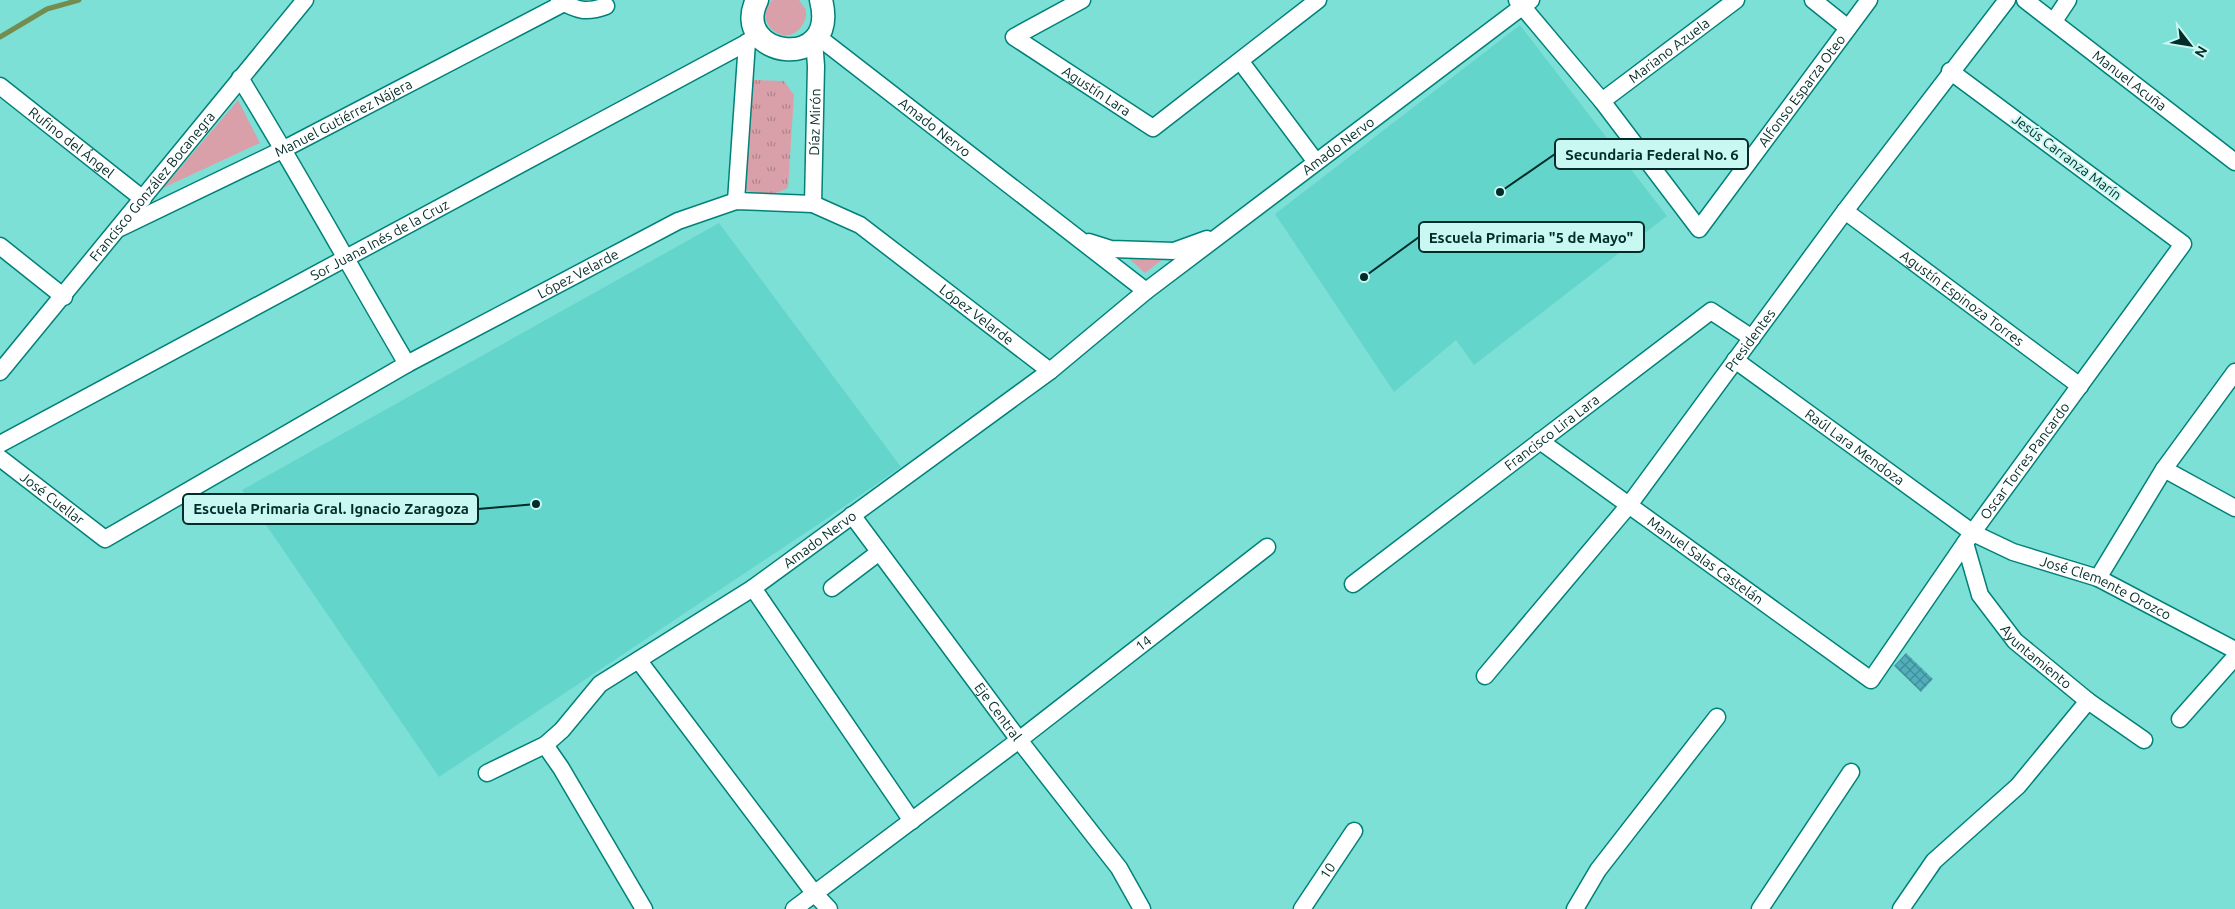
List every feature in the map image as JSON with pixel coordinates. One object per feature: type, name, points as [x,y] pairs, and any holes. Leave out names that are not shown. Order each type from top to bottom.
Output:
[{"type":"main road","points":[[757,0],[754,7],[753,39],[775,48],[790,51],[805,47],[815,38],[823,24],[824,12],[821,0]]},
{"type":"street","name":"Francisco González Bocanegra","points":[[0,372],[64,297],[305,0]]},
{"type":"street","name":"Agustín Lara","points":[[1082,0],[1014,37],[1153,128],[1241,62],[1318,0]]},
{"type":"street","name":"Mariano Azuela","points":[[1602,101],[1736,0]]},
{"type":"street","points":[[1813,0],[1848,28]]},
{"type":"street","name":"Alfonso Esparza Oteo","points":[[1602,101],[1699,229],[1869,0]]},
{"type":"street","name":"Presidentes","points":[[1485,676],[1629,505],[1845,211],[1950,71],[2007,0]]},
{"type":"street","name":"Manuel Acuña","points":[[2025,0],[2235,162]]},
{"type":"street","points":[[2054,21],[2068,0]]},
{"type":"street","points":[[562,1],[579,11],[593,11],[606,6]]},
{"type":"street","name":"Manuel Gutiérrez Nájera","points":[[120,228],[284,149],[562,1]]},
{"type":"street","points":[[1524,2],[1602,101]]},
{"type":"street","name":"Amado Nervo","points":[[487,774],[545,745],[562,730],[600,684],[753,588],[1050,372],[1146,291],[1524,2]]},
{"type":"street","name":"Díaz Mirón","points":[[813,204],[815,38]]},
{"type":"street","name":"Amado Nervo","points":[[815,38],[1146,291]]},
{"type":"street","points":[[736,201],[753,39]]},
{"type":"street","name":"Sor Juana Inés de la Cruz","points":[[0,444],[753,39]]},
{"type":"street","points":[[1241,62],[1316,162]]},
{"type":"street","name":"Jesús Carranza Marín","points":[[1950,71],[2183,244]]},
{"type":"street","points":[[240,78],[284,149],[344,259],[407,364]]},
{"type":"street","name":"Rufino del Ángel","points":[[0,86],[142,199]]},
{"type":"street","name":"López Velarde","points":[[105,540],[407,364],[678,221],[736,201],[813,204],[860,225],[1050,372]]},
{"type":"street","name":"Agustín Espinoza Torres","points":[[1845,211],[2080,386]]},
{"type":"street","points":[[1079,239],[1111,249],[1174,251],[1225,232]]},
{"type":"street","name":"Oscar Torres Pancardo","points":[[1871,680],[1969,538],[2183,244]]},
{"type":"street","points":[[0,246],[64,297]]},
{"type":"street","name":"Francisco Lira Lara","points":[[1353,584],[1711,311],[1752,338]]},
{"type":"street","name":"Raúl Lara Mendoza","points":[[1735,360],[1969,538]]},
{"type":"street","points":[[2098,578],[2164,469],[2235,372]]},
{"type":"street","name":"Manuel Salas Castelán","points":[[1540,441],[1871,680]]},
{"type":"street","name":"José Cuellar","points":[[0,458],[105,540]]},
{"type":"street","points":[[2164,469],[2235,508]]},
{"type":"street","name":"Eje Central","points":[[852,515],[878,553],[1019,740],[1119,868],[1142,909]]},
{"type":"street","name":"José Clemente Orozco","points":[[1969,538],[2098,578],[2235,650]]},
{"type":"street","name":"Ayuntamiento","points":[[1969,538],[1980,595],[2015,640],[2088,701],[2144,740]]},
{"type":"street","name":"14","points":[[794,909],[1019,740],[1268,548]]},
{"type":"street","points":[[832,588],[878,553]]},
{"type":"street","points":[[753,588],[912,821]]},
{"type":"street","points":[[2180,719],[2235,657]]},
{"type":"street","points":[[639,661],[814,893],[829,909]]},
{"type":"street","points":[[1901,909],[1934,861],[2018,786],[2088,701]]},
{"type":"street","points":[[1575,909],[1598,870],[1717,718]]},
{"type":"street","points":[[545,745],[561,768],[644,909]]},
{"type":"street","points":[[1760,909],[1851,772]]},
{"type":"street","name":"10","points":[[1302,909],[1354,831]]},
{"type":"shaded area","points":[[1520,25],[1667,216],[1474,365],[1456,340],[1394,392],[1275,214]]},
{"type":"shaded area","points":[[719,223],[901,467],[439,777],[242,490]]},
{"type":"green space","points":[[772,0],[799,0],[806,10],[806,17],[800,28],[792,34],[784,35],[769,27],[766,19],[766,10]]},
{"type":"green space","points":[[754,80],[784,81],[794,95],[788,188],[764,195],[753,193],[741,186],[747,91]]},
{"type":"green space","points":[[238,100],[260,143],[163,188]]},
{"type":"green space","points":[[1126,256],[1167,256],[1145,273]]},
{"type":"building","points":[[1906,653],[1933,679],[1921,692],[1894,666]]},
{"type":"waterway","points":[[0,37],[47,9],[79,0]]},
{"type":"place","name":"Secundaria Federal No. 6","points":[[1500,192]]},
{"type":"place","name":"Escuela Primaria \"5 de Mayo\"","points":[[1364,277]]},
{"type":"place","name":"Escuela Primaria Gral. Ignacio Zaragoza","points":[[536,504]]}]
